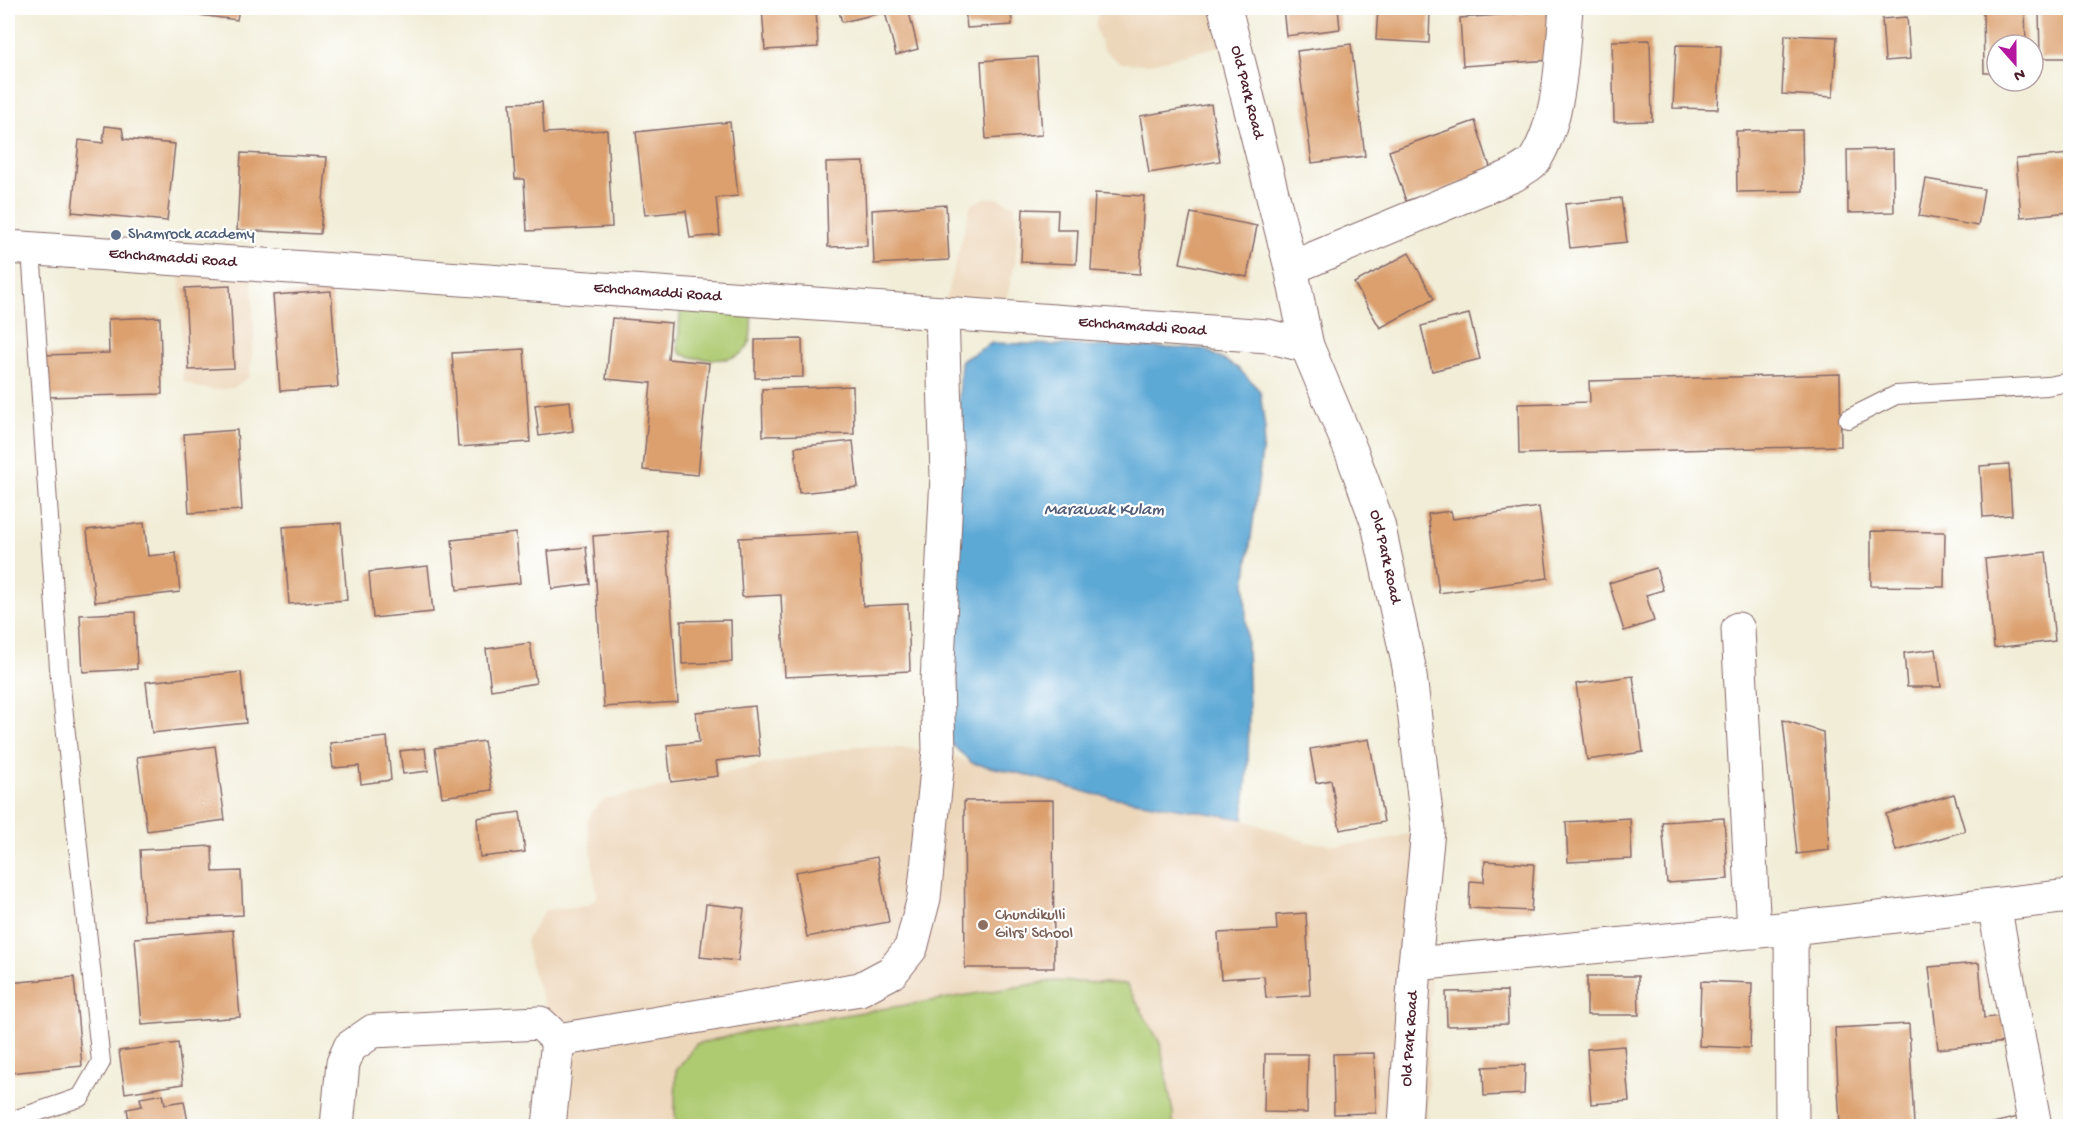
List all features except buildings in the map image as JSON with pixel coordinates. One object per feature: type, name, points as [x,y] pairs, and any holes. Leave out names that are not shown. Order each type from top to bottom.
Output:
[{"type":"street","name":"Old Park Road","points":[[1226,8],[1291,268],[1307,346],[1352,453],[1378,524],[1409,667],[1428,830],[1405,1126]]},
{"type":"street","points":[[1291,268],[1514,175],[1535,160],[1551,123],[1560,76],[1566,8]]},
{"type":"street","name":"Echchamaddi Road","points":[[19,248],[1268,336],[1307,346]]},
{"type":"street","points":[[558,1040],[860,989],[892,972],[911,948],[924,898],[939,750],[937,682],[948,476],[942,313]]},
{"type":"street","points":[[1738,628],[1754,932]]},
{"type":"street","points":[[1416,964],[1754,932],[2070,896]]},
{"type":"street","points":[[1994,905],[2035,1126]]},
{"type":"street","points":[[1791,928],[1792,1126]]},
{"type":"street","points":[[337,1126],[343,1064],[350,1047],[374,1031],[540,1023],[558,1040]]},
{"type":"street","points":[[549,1126],[558,1040]]},
{"type":"lane","points":[[8,1122],[81,1097],[101,1062],[59,668],[19,248]]},
{"type":"lane","points":[[1848,419],[1896,395],[2047,386],[2070,382]]},
{"type":"shaded area","points":[[1098,8],[1225,8],[1224,45],[1148,64],[1120,63],[1103,49],[1095,27]]},
{"type":"shaded area","points":[[984,198],[997,198],[1014,205],[1018,220],[1016,260],[1002,317],[942,313],[971,205]]},
{"type":"shaded area","points":[[179,260],[252,265],[254,341],[249,377],[233,388],[213,390],[183,381]]},
{"type":"shaded area","name":"Chundikulli Gilrs' School","points":[[858,746],[939,750],[972,763],[1243,819],[1307,842],[1337,845],[1367,843],[1428,830],[1431,959],[1427,1126],[549,1126],[558,1040],[532,971],[526,940],[545,910],[589,905],[597,897],[587,821],[593,810],[604,800]]},
{"type":"green space","points":[[681,295],[751,300],[751,333],[745,350],[738,355],[719,359],[681,354],[678,349]]},
{"type":"green space","points":[[1053,981],[1126,984],[1160,1043],[1173,1113],[1173,1126],[676,1126],[676,1071],[696,1044],[759,1029]]},
{"type":"water","name":"Marawak Kulam","points":[[992,343],[1204,349],[1238,368],[1260,391],[1265,429],[1245,585],[1249,711],[1248,765],[1243,819],[1093,794],[1023,774],[972,763],[946,739],[943,694],[961,361]]},
{"type":"place","name":"Shamrock academy","points":[[116,235]]},
{"type":"place","name":"Chundikulli Gilrs' School","points":[[983,925]]}]
